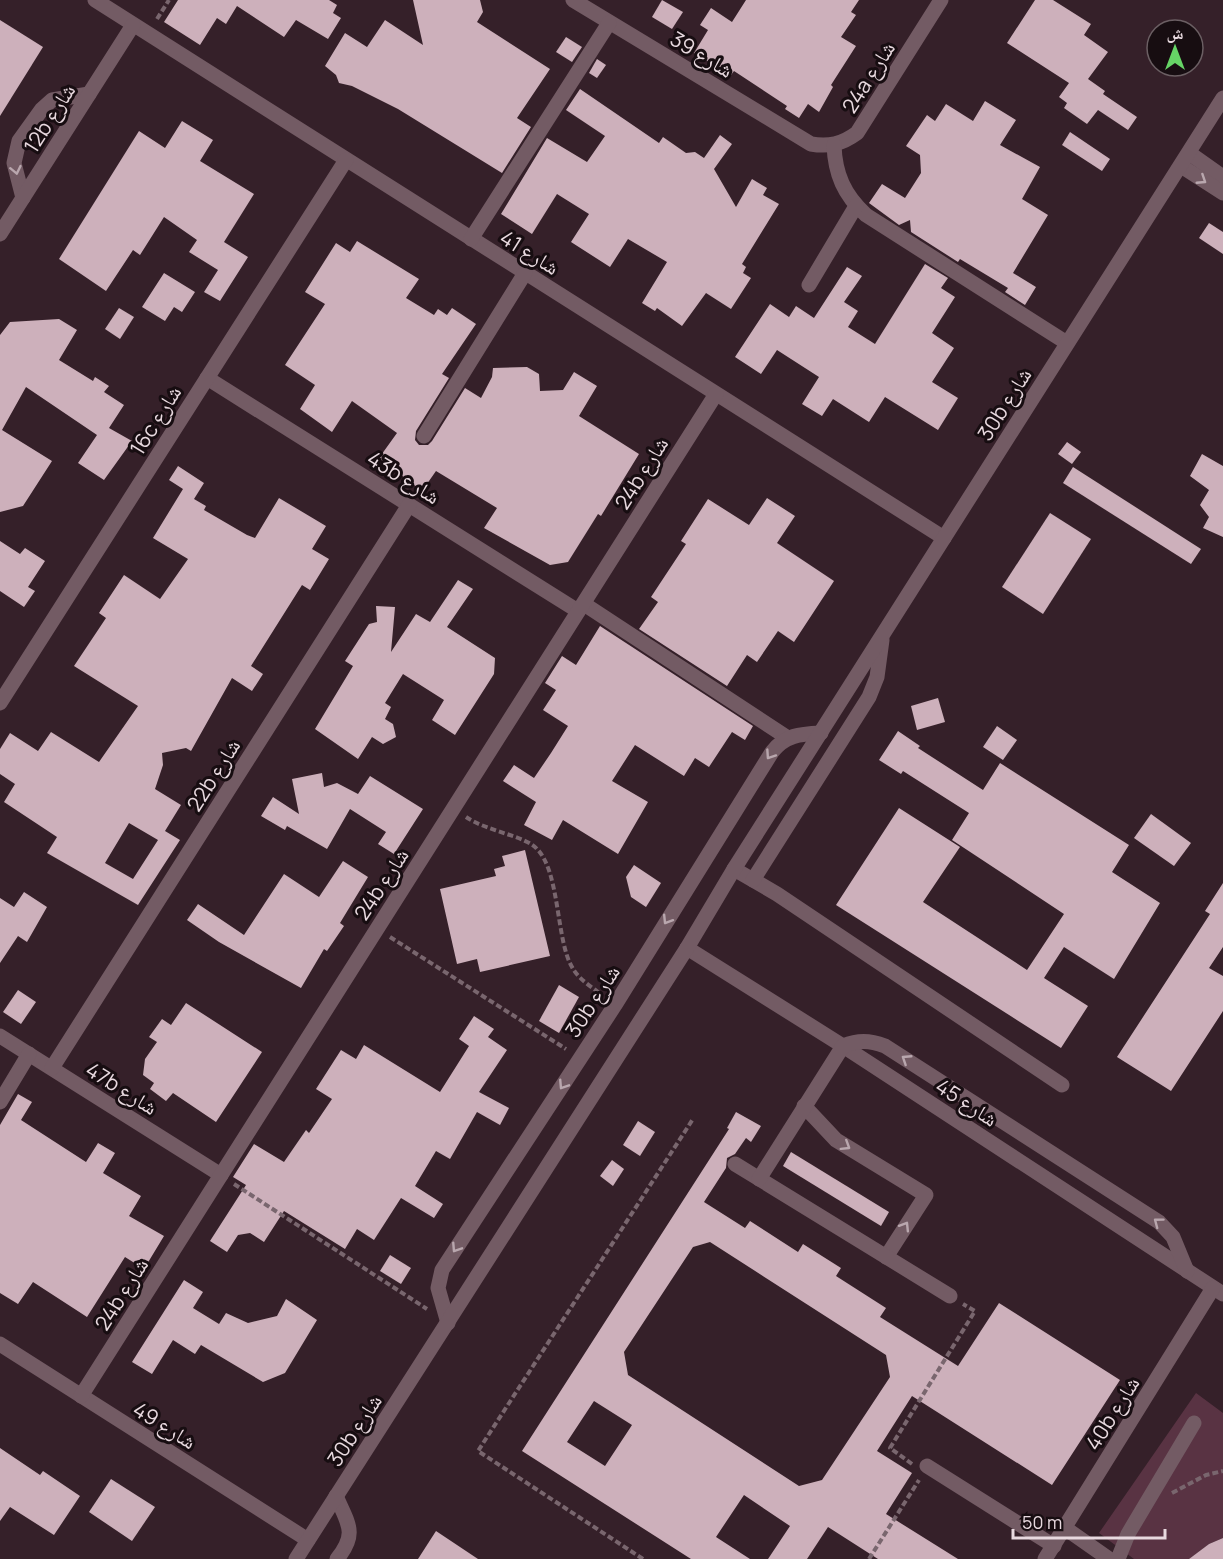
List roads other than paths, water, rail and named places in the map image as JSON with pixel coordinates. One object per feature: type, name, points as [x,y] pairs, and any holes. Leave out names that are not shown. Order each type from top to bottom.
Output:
[{"type":"street","name":"شارع 41","points":[[95,0],[944,538]]},
{"type":"street","name":"شارع 39","points":[[573,0],[811,144],[834,145]]},
{"type":"street","name":"24a شارع","points":[[834,145],[852,137],[865,123],[941,0]]},
{"type":"street","points":[[471,239],[609,23]]},
{"type":"street","name":"12b شارع","points":[[0,234],[133,25]]},
{"type":"street","points":[[23,198],[14,163],[19,141],[47,104],[58,98],[89,94]]},
{"type":"street","name":"30b شارع","points":[[296,1559],[687,948],[734,869],[1223,98]]},
{"type":"street","points":[[834,145],[839,178],[856,206],[866,215],[1068,343]]},
{"type":"street","points":[[1189,153],[1223,177]]},
{"type":"street","name":"16c شارع","points":[[0,704],[346,160]]},
{"type":"street","points":[[1181,166],[1223,193]]},
{"type":"street","points":[[808,285],[856,206]]},
{"type":"street","points":[[424,436],[525,273]]},
{"type":"street","name":"43b شارع","points":[[207,378],[788,738]]},
{"type":"street","name":"24b شارع","points":[[81,1396],[716,394]]},
{"type":"street","name":"22b شارع","points":[[52,1068],[409,505]]},
{"type":"street","points":[[753,880],[869,697],[877,677],[882,636]]},
{"type":"street","points":[[788,738],[821,733]]},
{"type":"street","name":"30b شارع","points":[[448,1323],[438,1288],[442,1270],[615,1005],[772,752],[788,738]]},
{"type":"street","points":[[734,869],[1062,1085]]},
{"type":"street","name":"شارع 45","points":[[687,948],[843,1046],[1218,1291]]},
{"type":"street","name":"47b شارع","points":[[0,1036],[221,1175]]},
{"type":"street","points":[[759,1179],[843,1046],[856,1041],[871,1041],[885,1046],[1159,1222],[1173,1237],[1187,1271]]},
{"type":"street","points":[[0,1102],[29,1054]]},
{"type":"street","points":[[804,1106],[836,1140],[926,1195],[886,1257]]},
{"type":"street","points":[[735,1164],[950,1296]]},
{"type":"street","name":"40b شارع","points":[[1049,1552],[1218,1291]]},
{"type":"street","name":"شارع 49","points":[[0,1344],[308,1540]]},
{"type":"street","points":[[1118,1559],[1128,1534],[1194,1423]]},
{"type":"street","points":[[922,1468],[1049,1552]]},
{"type":"street","points":[[336,1496],[350,1535],[348,1545],[337,1559]]},
{"type":"street","points":[[1065,1528],[1109,1559]]}]
